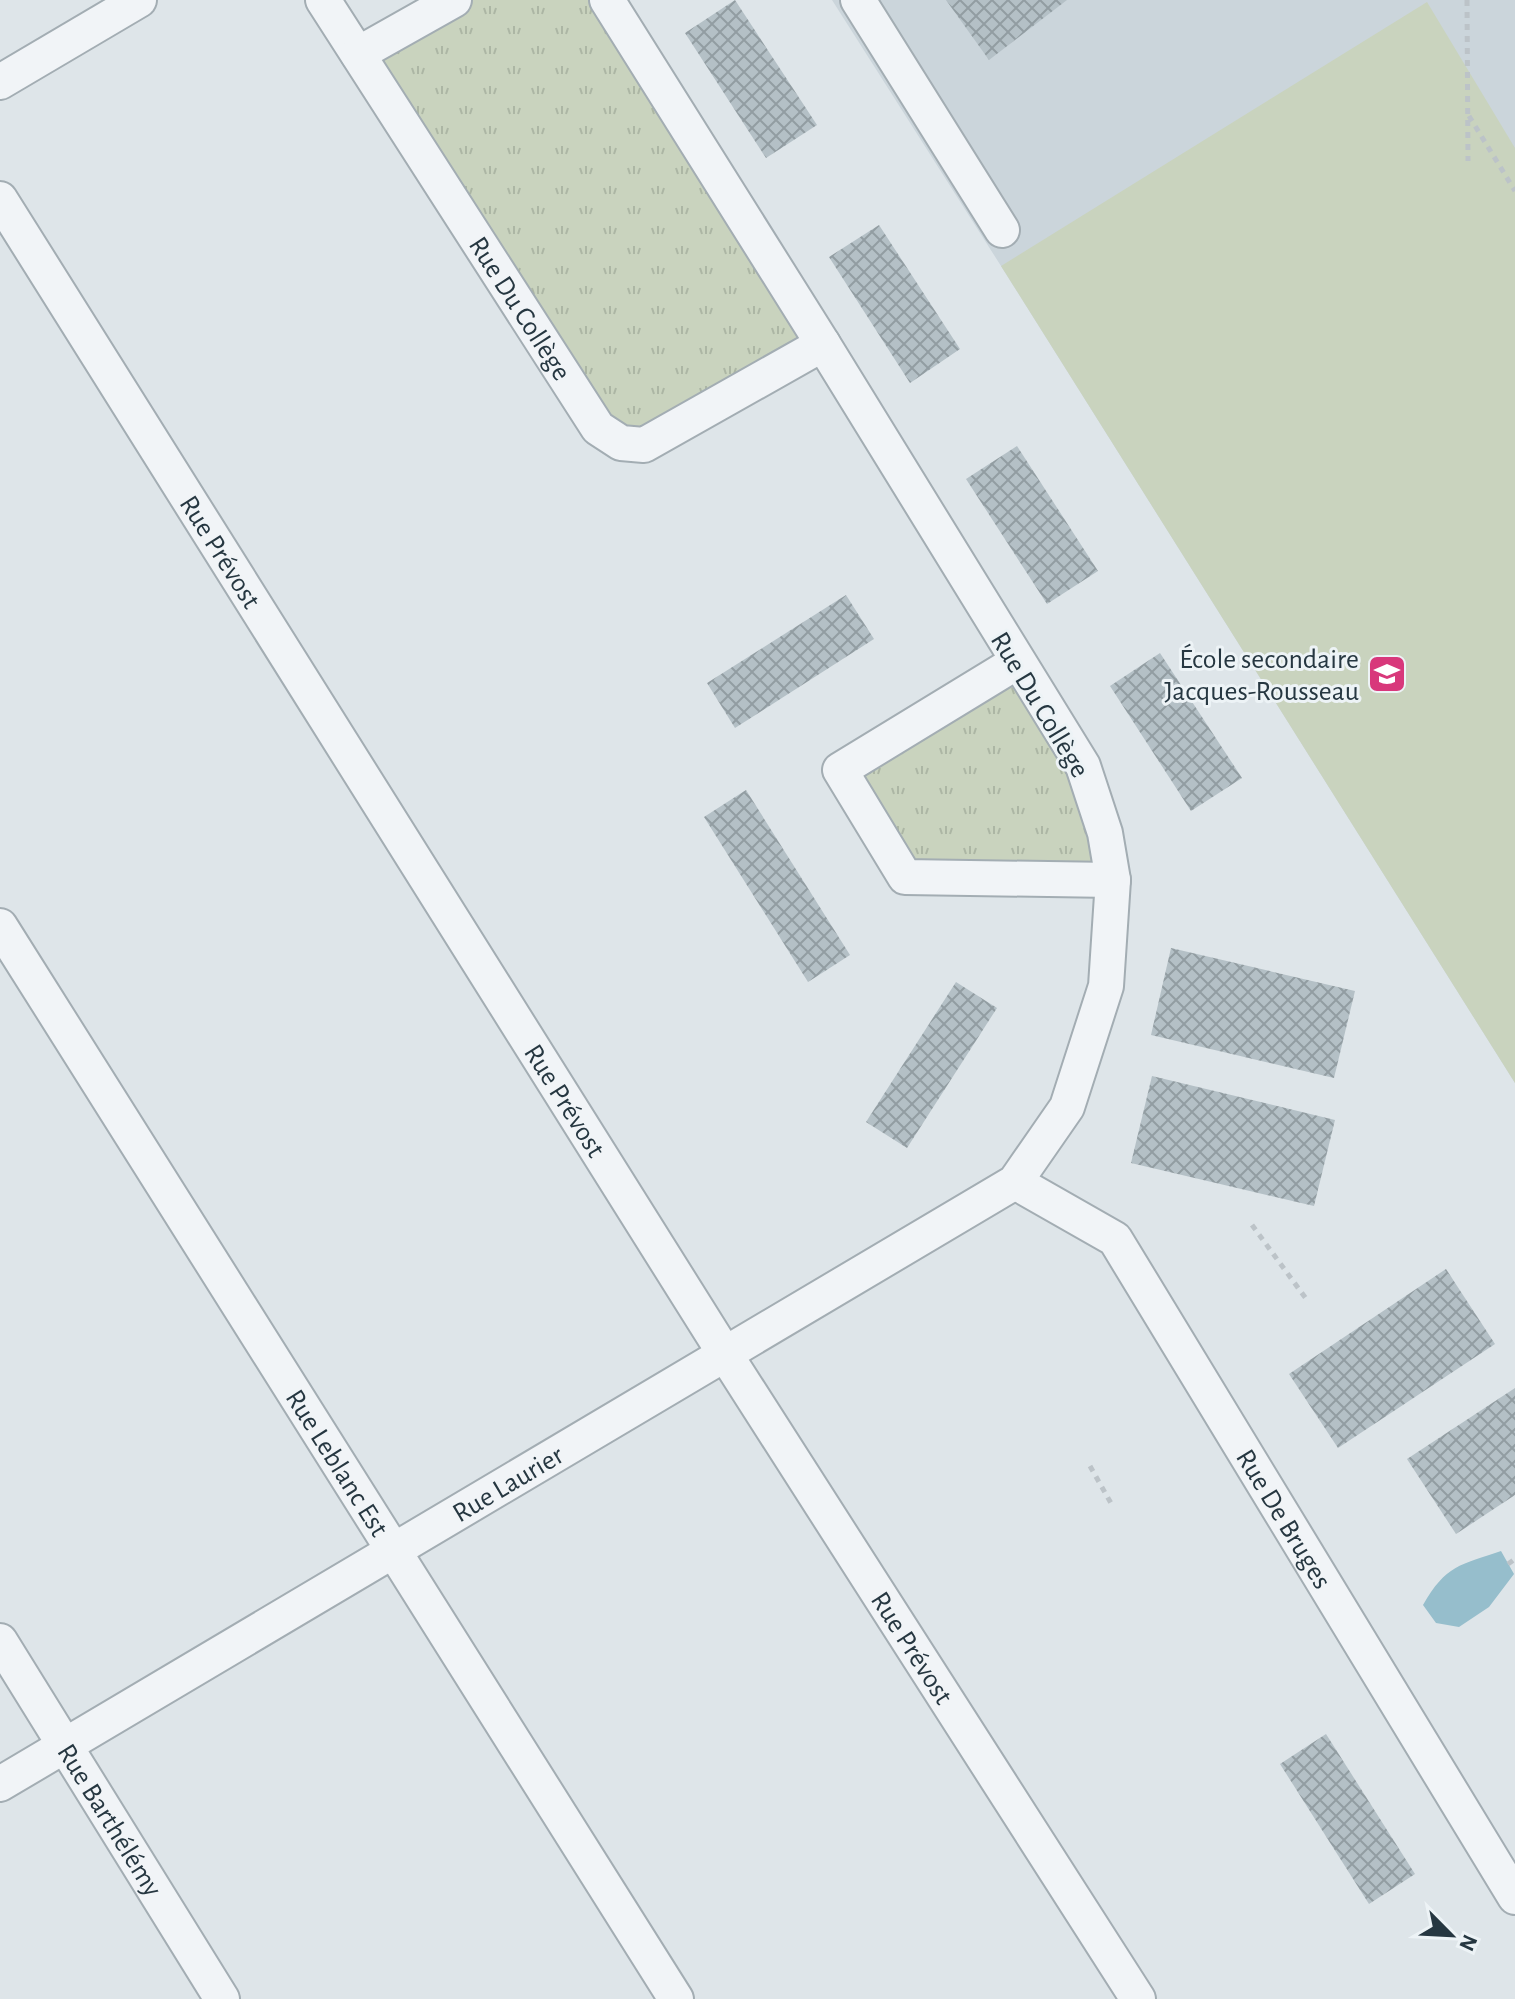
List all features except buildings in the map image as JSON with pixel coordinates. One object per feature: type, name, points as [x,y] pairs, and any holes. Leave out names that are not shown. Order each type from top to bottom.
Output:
[{"type":"street","points":[[0,82],[139,0]]},
{"type":"street","name":"Rue Du Collège","points":[[323,0],[598,428],[621,443],[644,445],[823,344]]},
{"type":"street","points":[[358,54],[454,0]]},
{"type":"street","name":"Rue Du Collège","points":[[607,0],[1083,766],[1105,833],[1113,880],[1106,986],[1067,1107],[1015,1182]]},
{"type":"street","points":[[858,0],[1002,230]]},
{"type":"street","name":"Rue Prévost","points":[[0,199],[725,1354],[1138,1999]]},
{"type":"street","points":[[1017,662],[840,770],[905,877],[1113,880]]},
{"type":"street","name":"Rue Leblanc Est","points":[[0,926],[676,1999]]},
{"type":"street","name":"Rue Laurier","points":[[0,1784],[1015,1182]]},
{"type":"street","name":"Rue De Bruges","points":[[1015,1182],[1115,1239],[1515,1897]]},
{"type":"street","name":"Rue Barthélémy","points":[[0,1641],[222,1999]]},
{"type":"path","points":[[1467,0],[1468,161]]},
{"type":"path","points":[[1468,115],[1515,191]]},
{"type":"path","points":[[1252,1225],[1307,1300]]},
{"type":"path","points":[[1090,1466],[1112,1505]]},
{"type":"path","points":[[1508,1564],[1515,1559]]},
{"type":"shaded area","name":"École secondaire Jacques-Rousseau","points":[[832,0],[1515,0],[1515,1083],[1001,266]]},
{"type":"green space","points":[[454,0],[607,0],[823,344],[621,443],[358,54]]},
{"type":"green space","name":"École secondaire Jacques-Rousseau","points":[[1427,2],[1515,148],[1515,1083],[1001,266]]},
{"type":"green space","points":[[1017,662],[1083,766],[1113,880],[905,877],[840,770]]},
{"type":"water","points":[[1501,1551],[1514,1574],[1489,1607],[1459,1627],[1436,1623],[1423,1605],[1439,1582],[1455,1568]]},
{"type":"place","name":"École secondaire Jacques-Rousseau","points":[[1387,674]]}]
